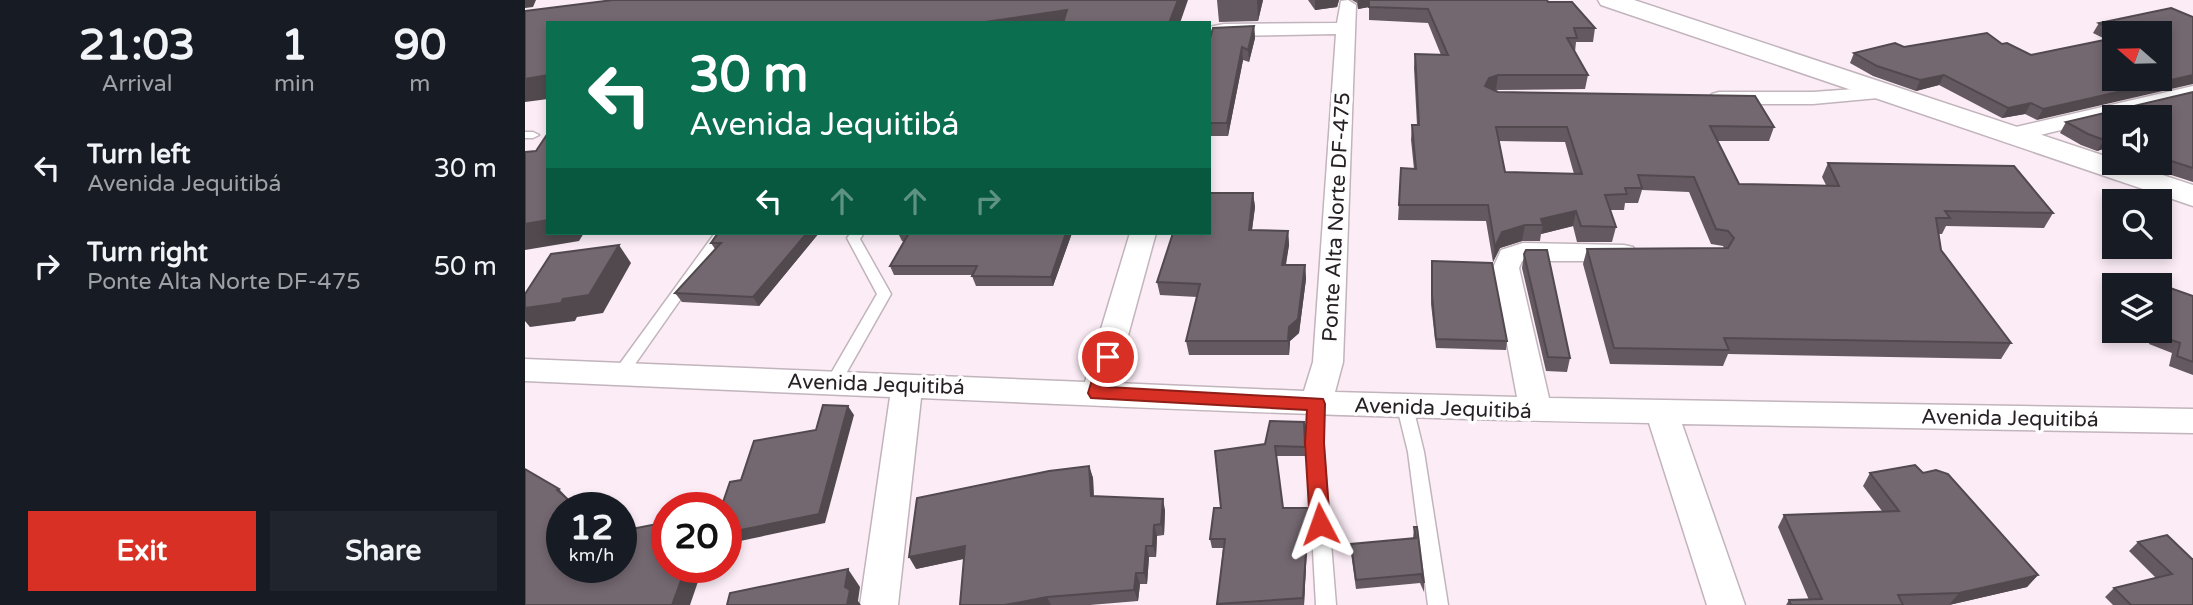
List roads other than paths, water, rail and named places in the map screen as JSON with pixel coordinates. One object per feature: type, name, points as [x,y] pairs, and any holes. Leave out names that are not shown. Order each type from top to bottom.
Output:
[{"type":"street","points":[[1610,0],[2193,197]]},
{"type":"street","name":"Ponte Alta Norte DF-475","points":[[1211,33],[1346,16],[1328,362],[1317,404]]},
{"type":"street","points":[[2011,135],[2193,92]]},
{"type":"street","points":[[1702,98],[1813,98],[1882,93]]},
{"type":"street","points":[[1097,393],[1142,235]]},
{"type":"street","points":[[1536,411],[1506,268],[1510,256],[1523,251],[1645,253]]},
{"type":"street","name":"Avenida Jequitibá","points":[[525,370],[1405,407],[1664,414],[2193,421]]},
{"type":"street","points":[[879,605],[907,385]]},
{"type":"street","points":[[1664,414],[1671,446],[1726,605]]},
{"type":"lane","points":[[621,373],[719,235]]},
{"type":"lane","points":[[834,382],[884,294],[853,238],[855,235]]},
{"type":"lane","points":[[1317,404],[1314,443],[1326,605]]},
{"type":"lane","points":[[1405,407],[1416,452],[1438,605]]}]
